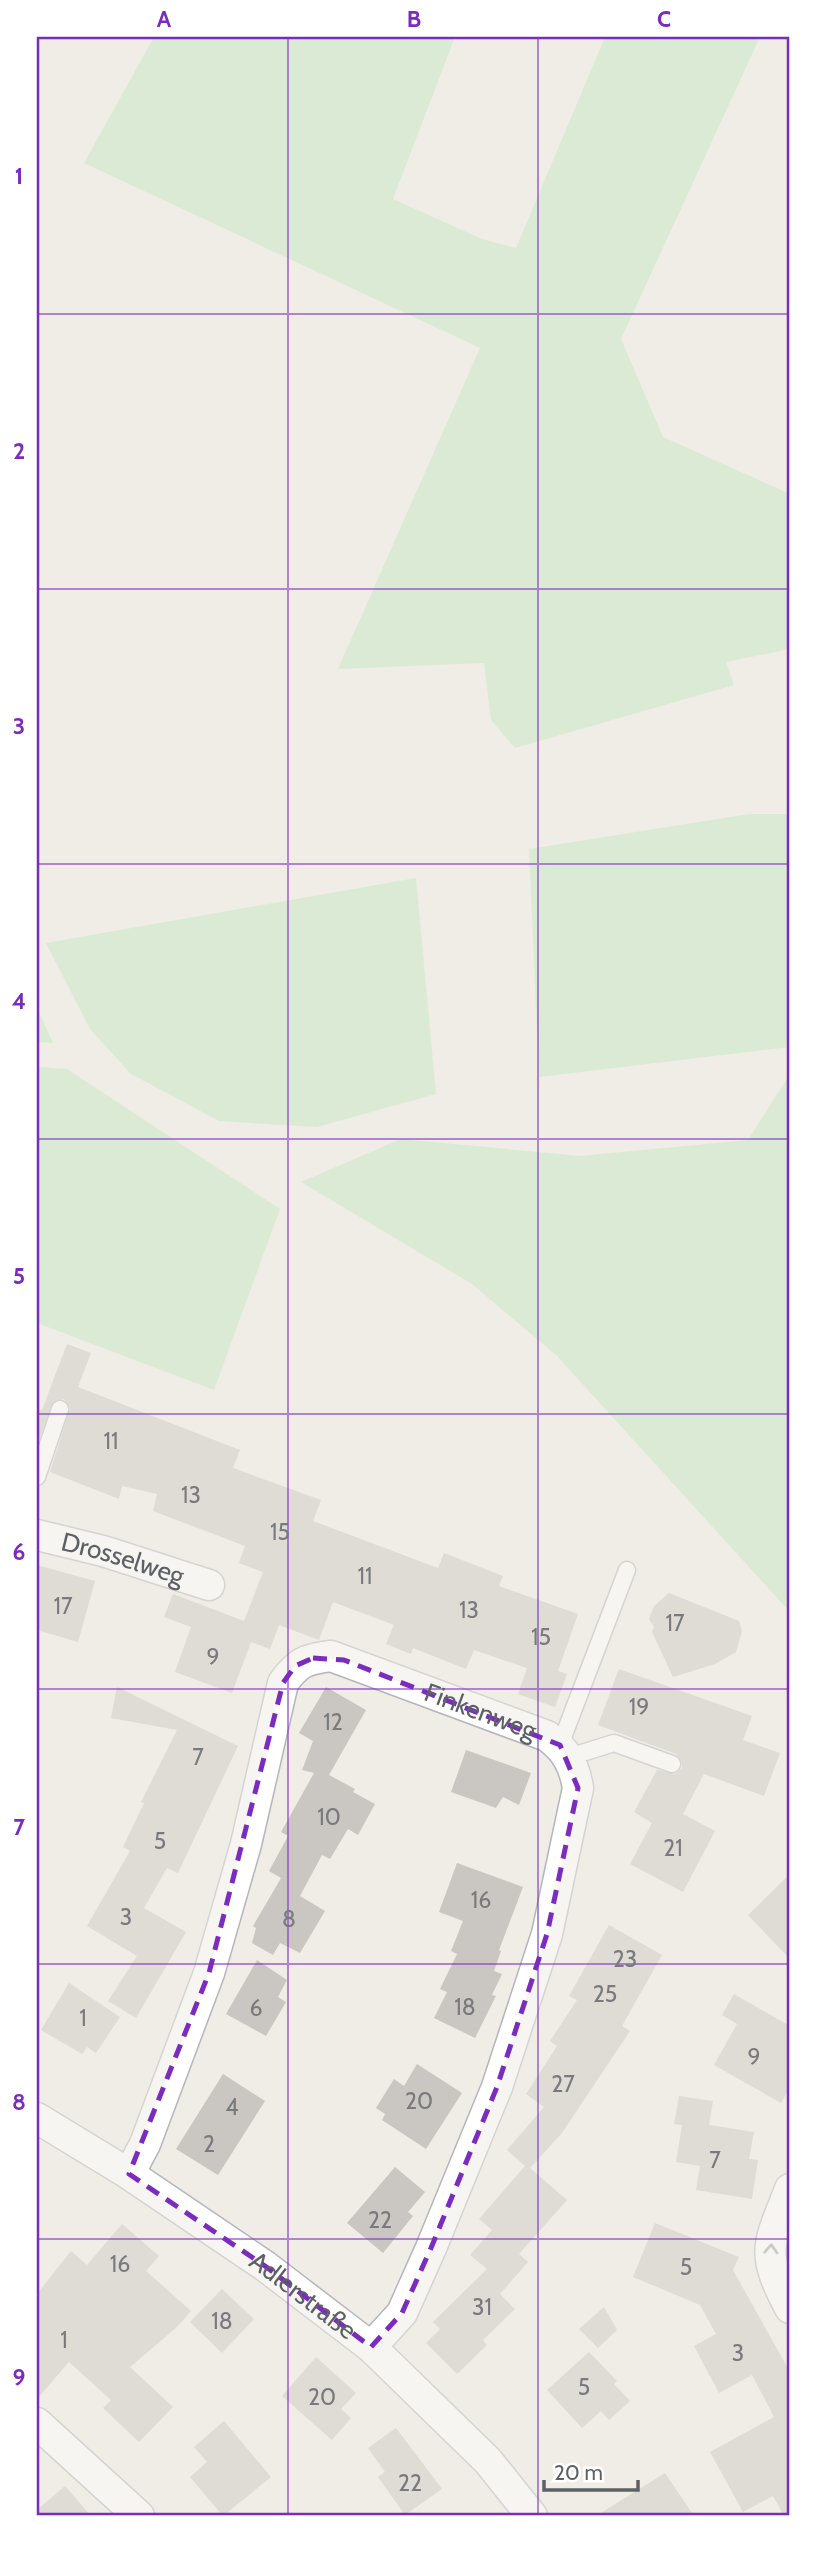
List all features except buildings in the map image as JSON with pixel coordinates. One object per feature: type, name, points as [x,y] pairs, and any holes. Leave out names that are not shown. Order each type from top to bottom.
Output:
[{"type":"street","name":"Drosselweg","points":[[37,1535],[116,1555],[209,1586]]},
{"type":"street","name":"Finkenweg","points":[[129,2174],[145,2144],[209,1973],[246,1844],[283,1683],[295,1666],[313,1658],[331,1656],[344,1660],[547,1735],[565,1751]]},
{"type":"street","points":[[370,2347],[402,2313],[497,2087],[547,1934],[578,1787],[576,1772],[565,1751]]},
{"type":"street","name":"Adlerstraße","points":[[37,2118],[129,2174],[265,2266],[370,2347],[488,2461],[531,2516]]},
{"type":"street","points":[[790,2189],[771,2239],[769,2258],[774,2277],[790,2308]]},
{"type":"street","points":[[37,2423],[139,2516]]},
{"type":"lane","points":[[37,1477],[60,1409]]},
{"type":"lane","points":[[627,1570],[565,1751],[614,1743],[672,1764]]},
{"type":"highlighted area","points":[[313,1658],[344,1660],[560,1745],[578,1788],[547,1934],[497,2087],[431,2248],[402,2313],[371,2347],[265,2266],[129,2174],[209,1973],[283,1683],[295,1666]]},
{"type":"green space","points":[[154,37],[455,37],[393,199],[482,239],[516,248],[605,37],[760,37],[621,339],[663,437],[790,494],[790,649],[726,662],[734,685],[515,748],[491,720],[484,663],[338,669],[480,348],[84,163]]},
{"type":"green space","points":[[749,814],[790,814],[790,1047],[539,1077],[529,849]]},
{"type":"green space","points":[[416,878],[436,1094],[317,1127],[219,1121],[131,1074],[90,1029],[46,943]]},
{"type":"green space","points":[[37,1008],[53,1043],[37,1042]]},
{"type":"green space","points":[[37,1067],[67,1069],[280,1209],[214,1390],[37,1323]]},
{"type":"green space","points":[[790,1074],[790,1612],[557,1356],[472,1284],[301,1182],[401,1139],[580,1156],[748,1140]]}]
